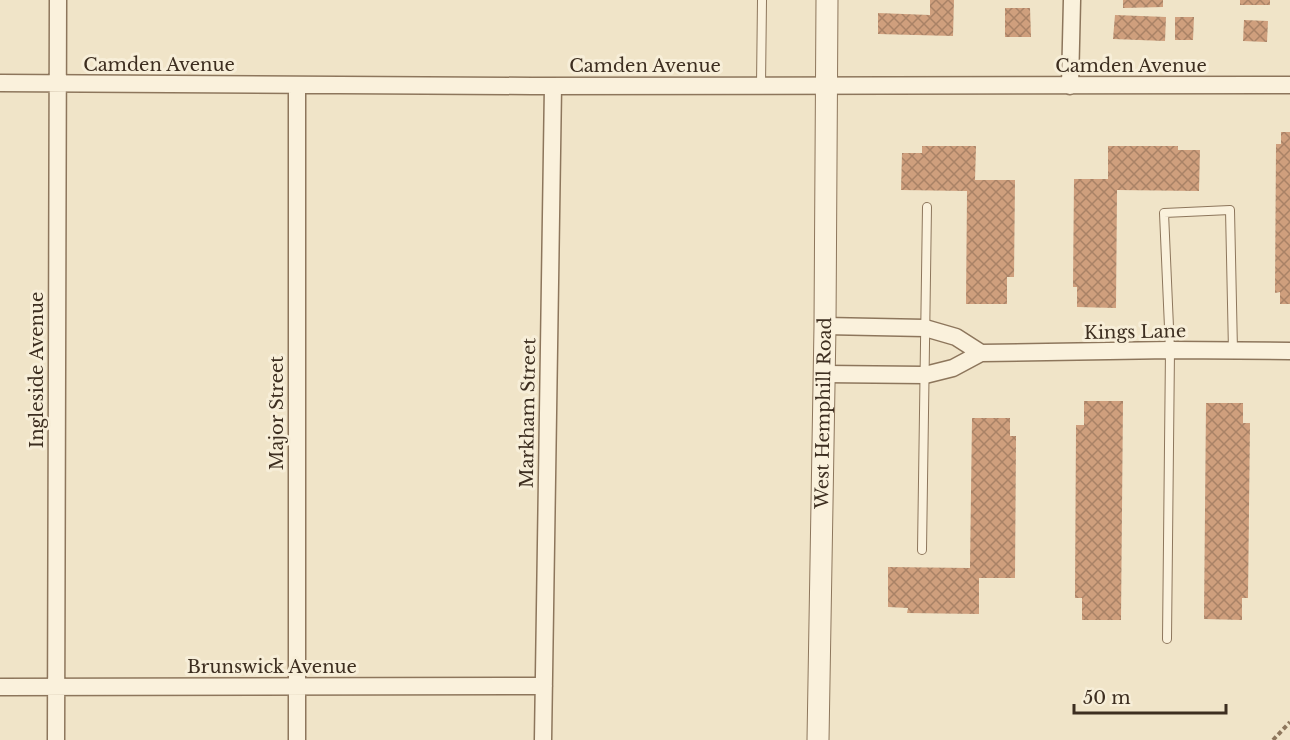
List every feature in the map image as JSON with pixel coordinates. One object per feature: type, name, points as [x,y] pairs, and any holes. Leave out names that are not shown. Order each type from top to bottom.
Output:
[{"type":"street","name":"Ingleside Avenue","points":[[56,740],[58,0]]},
{"type":"street","name":"West Hemphill Road","points":[[818,740],[825,326],[827,0]]},
{"type":"street","points":[[1070,86],[1072,0]]},
{"type":"street","name":"Camden Avenue","points":[[0,83],[553,86],[1290,85]]},
{"type":"street","name":"Major Street","points":[[297,85],[297,740]]},
{"type":"street","name":"Markham Street","points":[[543,740],[553,86]]},
{"type":"street","points":[[825,326],[925,328],[956,337],[981,353]]},
{"type":"street","name":"Kings Lane","points":[[824,374],[924,375],[953,368],[981,353],[1290,351]]},
{"type":"street","name":"Brunswick Avenue","points":[[0,687],[544,686]]},
{"type":"lane","points":[[761,85],[762,0]]},
{"type":"lane","points":[[922,550],[927,207]]},
{"type":"lane","points":[[1167,639],[1170,350],[1164,213],[1230,210],[1233,351]]},
{"type":"path","points":[[1273,740],[1290,722]]},
{"type":"building","points":[[930,0],[954,0],[953,36],[878,34],[878,13],[930,15]]},
{"type":"building","points":[[1123,0],[1163,0],[1163,7],[1123,8]]},
{"type":"building","points":[[1240,0],[1270,0],[1270,5],[1240,5]]},
{"type":"building","points":[[1005,8],[1030,8],[1031,37],[1005,37]]},
{"type":"building","points":[[1115,15],[1166,17],[1165,41],[1113,39]]},
{"type":"building","points":[[1175,17],[1194,17],[1193,40],[1175,40]]},
{"type":"building","points":[[1244,20],[1268,21],[1267,42],[1243,41]]},
{"type":"building","points":[[1281,132],[1290,132],[1290,304],[1280,304],[1280,292],[1275,293],[1276,144],[1281,144]]},
{"type":"building","points":[[922,146],[976,146],[975,180],[1015,180],[1014,277],[1007,277],[1007,304],[966,304],[967,191],[901,190],[902,153],[922,153]]},
{"type":"building","points":[[1108,146],[1178,146],[1178,150],[1200,150],[1199,191],[1117,190],[1116,308],[1077,307],[1077,287],[1073,287],[1074,179],[1108,179]]},
{"type":"building","points":[[1084,401],[1123,401],[1121,620],[1082,620],[1082,598],[1075,598],[1076,425],[1084,425]]},
{"type":"building","points":[[1206,403],[1243,403],[1243,423],[1250,423],[1248,598],[1242,598],[1242,620],[1204,619]]},
{"type":"building","points":[[972,418],[1010,418],[1010,436],[1016,436],[1015,578],[979,578],[979,614],[907,613],[908,608],[888,607],[888,567],[970,568]]}]
